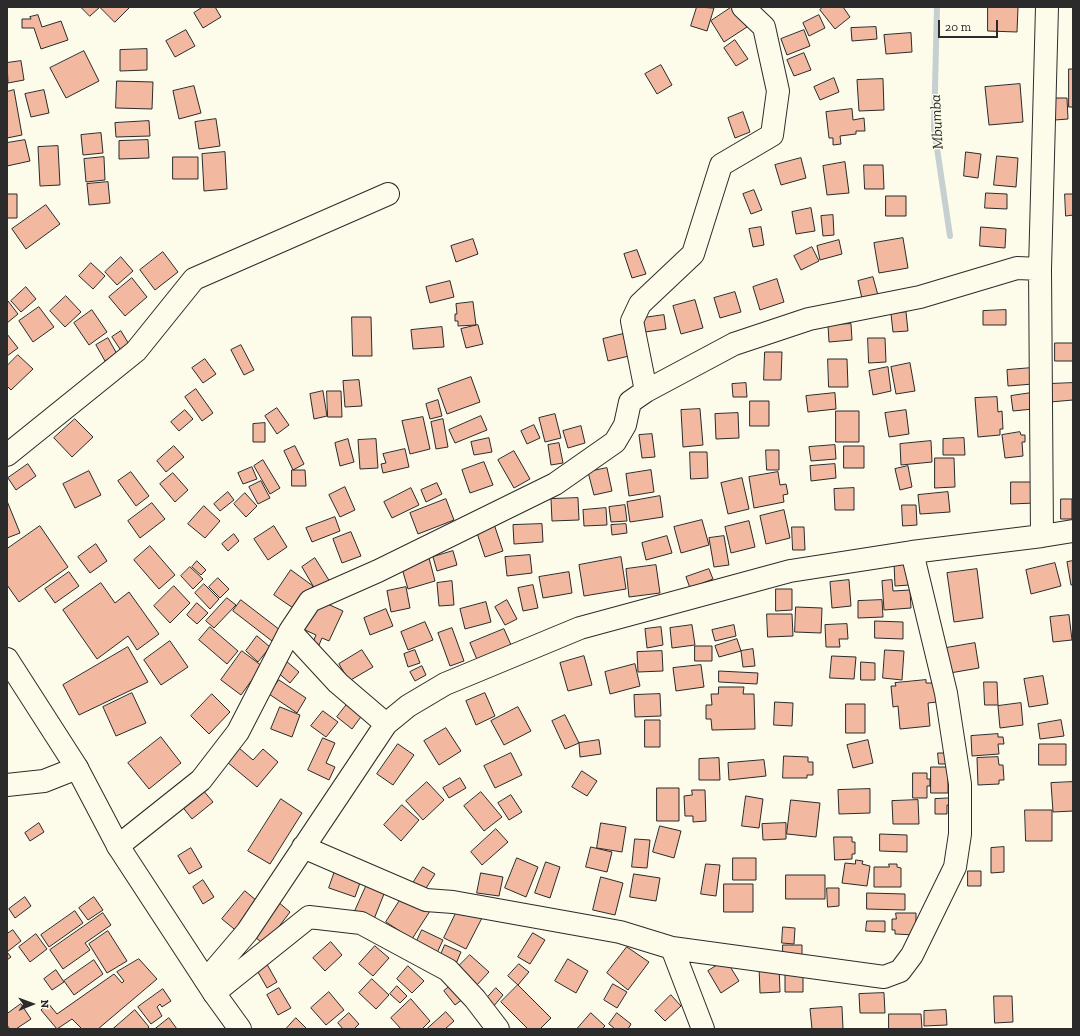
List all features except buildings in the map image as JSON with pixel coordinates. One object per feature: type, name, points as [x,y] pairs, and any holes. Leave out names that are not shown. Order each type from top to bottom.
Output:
[{"type":"main road","points":[[646,391],[632,321],[640,304],[693,254],[721,165],[772,135],[778,92],[764,26],[744,7]]},
{"type":"main road","points":[[1042,536],[1040,269],[1047,7]]},
{"type":"main road","points":[[7,455],[136,351],[194,279],[388,194]]},
{"type":"main road","points":[[118,846],[201,780],[238,732],[290,631],[310,601],[378,571],[555,484],[615,442],[625,425],[630,402],[646,391],[734,344],[809,319],[920,297],[1017,268],[1040,269]]},
{"type":"main road","points":[[210,986],[386,724],[408,706],[445,684],[580,628],[790,571],[912,552],[1073,531]]},
{"type":"main road","points":[[303,847],[426,900],[453,902],[620,932],[672,948],[884,977],[900,971],[912,955],[955,867],[960,834],[960,784],[946,693],[912,552]]},
{"type":"main road","points":[[290,631],[338,683],[386,724]]},
{"type":"main road","points":[[7,659],[77,768],[118,846],[240,1029]]},
{"type":"main road","points":[[7,786],[44,781],[77,768]]},
{"type":"main road","points":[[210,986],[309,917],[361,923],[448,970],[475,999],[498,1029]]},
{"type":"main road","points":[[672,948],[703,1029]]},
{"type":"waterway","name":"Mbumba","points":[[937,7],[934,128],[950,236]]}]
